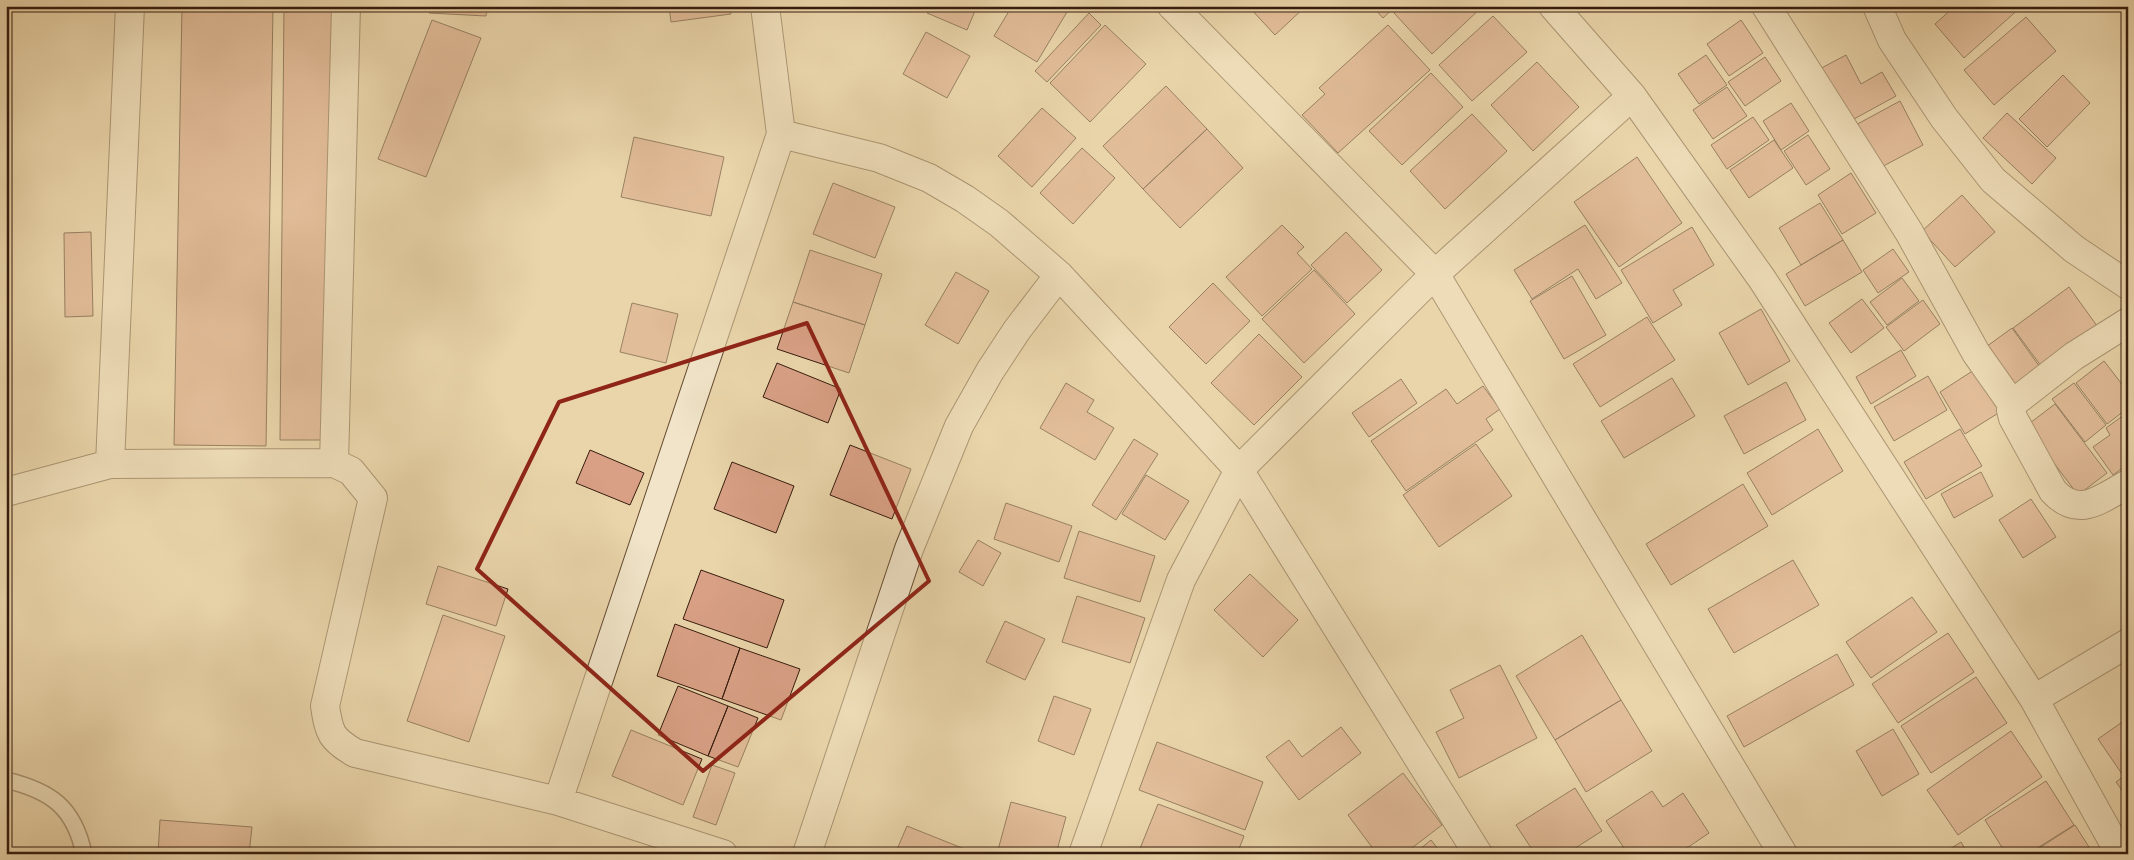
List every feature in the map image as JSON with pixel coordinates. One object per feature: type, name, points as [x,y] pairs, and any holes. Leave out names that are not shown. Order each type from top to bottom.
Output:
[{"type":"street","points":[[110,464],[130,6]]},
{"type":"street","points":[[334,463],[346,6]]},
{"type":"street","points":[[558,801],[781,134],[765,6]]},
{"type":"street","points":[[1172,6],[1434,274],[1783,854]]},
{"type":"street","points":[[1553,6],[1632,96],[1762,279],[2034,699],[2120,854]]},
{"type":"street","points":[[1766,6],[1909,232],[1976,353],[2012,404]]},
{"type":"street","points":[[1877,6],[1892,40],[1902,56],[1944,118],[1993,180],[2074,249],[2128,286]]},
{"type":"street","points":[[1083,854],[1180,580],[1239,470],[1434,274],[1632,96]]},
{"type":"street","points":[[781,134],[879,158],[929,178],[965,199],[999,224],[1059,275],[1239,470],[1478,854]]},
{"type":"street","points":[[807,854],[909,549],[959,426],[996,363],[1059,275]]},
{"type":"street","points":[[2128,322],[2074,356],[2012,404],[2011,410],[2013,418],[2053,490],[2062,500],[2073,506],[2089,504],[2128,484]]},
{"type":"street","points":[[6,492],[110,464],[334,463],[351,471],[372,498],[325,706],[328,724],[336,742],[355,753],[558,801],[723,854]]},
{"type":"street","points":[[2034,699],[2128,643]]},
{"type":"lane","points":[[6,780],[45,793],[64,806],[80,836],[84,854]]},
{"type":"highlighted area","points":[[807,323],[929,581],[703,771],[477,569],[559,402]]},
{"type":"building","points":[[182,6],[273,7],[266,446],[174,445]]},
{"type":"building","points":[[284,6],[334,6],[330,440],[280,440]]},
{"type":"building","points":[[430,6],[487,6],[486,16],[429,13]]},
{"type":"building","points":[[669,6],[730,6],[731,14],[671,22]]},
{"type":"building","points":[[883,6],[924,6],[924,11]]},
{"type":"building","points":[[930,6],[977,6],[967,30],[927,13]]},
{"type":"building","points":[[1012,6],[1070,7],[1037,62],[994,36]]},
{"type":"building","points":[[1248,6],[1306,6],[1275,35]]},
{"type":"building","points":[[1372,6],[1396,6],[1383,18]]},
{"type":"building","points":[[1401,6],[1483,6],[1432,54],[1394,13]]},
{"type":"building","points":[[1955,6],[2022,6],[1964,58],[1935,24]]},
{"type":"building","points":[[1089,13],[1101,25],[1047,82],[1035,71]]},
{"type":"building","points":[[1493,16],[1527,52],[1472,101],[1439,65]]},
{"type":"building","points":[[2026,17],[2056,51],[1994,105],[1964,70]]},
{"type":"building","points":[[432,20],[481,38],[426,177],[378,159]]},
{"type":"building","points":[[1741,20],[1763,53],[1729,76],[1707,44]]},
{"type":"building","points":[[1105,25],[1146,64],[1090,122],[1050,83]]},
{"type":"building","points":[[1388,25],[1430,70],[1338,153],[1302,115],[1325,94],[1319,88]]},
{"type":"building","points":[[926,32],[970,56],[947,98],[903,74]]},
{"type":"building","points":[[1706,55],[1727,85],[1699,104],[1678,74]]},
{"type":"building","points":[[1846,55],[1861,84],[1882,72],[1896,96],[1843,125],[1814,72]]},
{"type":"building","points":[[1765,57],[1781,81],[1745,106],[1728,82]]},
{"type":"building","points":[[1537,62],[1579,107],[1533,151],[1491,105]]},
{"type":"building","points":[[1431,73],[1463,107],[1402,165],[1369,131]]},
{"type":"building","points":[[2063,75],[2090,103],[2047,147],[2019,119]]},
{"type":"building","points":[[1166,86],[1207,129],[1143,189],[1103,146]]},
{"type":"building","points":[[1727,87],[1747,116],[1713,139],[1693,110]]},
{"type":"building","points":[[1900,101],[1923,145],[1874,171],[1852,127]]},
{"type":"building","points":[[1791,103],[1809,131],[1781,150],[1763,121]]},
{"type":"building","points":[[1042,108],[1076,138],[1032,187],[998,156]]},
{"type":"building","points":[[2007,113],[2056,158],[2032,184],[1983,138]]},
{"type":"building","points":[[1472,114],[1507,151],[1445,209],[1410,171]]},
{"type":"building","points":[[1753,117],[1769,140],[1727,169],[1711,145]]},
{"type":"building","points":[[1207,129],[1243,168],[1180,228],[1143,189]]},
{"type":"building","points":[[1808,135],[1830,169],[1806,185],[1784,151]]},
{"type":"building","points":[[634,137],[724,157],[711,216],[621,197]]},
{"type":"building","points":[[1774,140],[1793,168],[1749,198],[1730,170]]},
{"type":"building","points":[[1082,148],[1115,178],[1073,224],[1040,193]]},
{"type":"building","points":[[1637,157],[1682,223],[1619,267],[1574,202]]},
{"type":"building","points":[[1851,173],[1876,213],[1842,234],[1818,195]]},
{"type":"building","points":[[833,183],[895,207],[875,258],[813,234]]},
{"type":"building","points":[[1962,195],[1995,232],[1955,267],[1922,231]]},
{"type":"building","points":[[1820,203],[1843,240],[1801,265],[1779,228]]},
{"type":"building","points":[[1282,225],[1304,247],[1297,253],[1312,269],[1262,316],[1226,277]]},
{"type":"building","points":[[1585,225],[1622,283],[1596,299],[1578,269],[1532,299],[1514,270]]},
{"type":"building","points":[[1692,227],[1714,265],[1673,290],[1682,305],[1653,323],[1621,270]]},
{"type":"building","points":[[91,232],[93,316],[65,317],[64,233]]},
{"type":"building","points":[[1346,232],[1382,270],[1347,303],[1311,265]]},
{"type":"building","points":[[1843,240],[1862,272],[1805,306],[1786,274]]},
{"type":"building","points":[[1893,249],[1909,272],[1878,293],[1863,270]]},
{"type":"building","points":[[810,250],[882,274],[865,325],[793,302]]},
{"type":"building","points":[[1314,270],[1355,314],[1304,363],[1262,319]]},
{"type":"building","points":[[956,272],[989,291],[958,344],[925,325]]},
{"type":"building","points":[[1572,276],[1606,335],[1564,359],[1530,301]]},
{"type":"building","points":[[1902,278],[1919,301],[1887,325],[1870,302]]},
{"type":"building","points":[[1213,283],[1250,321],[1206,364],[1169,327]]},
{"type":"building","points":[[2069,287],[2100,330],[2044,370],[2013,328]]},
{"type":"building","points":[[1862,299],[1884,328],[1851,353],[1829,323]]},
{"type":"building","points":[[1923,300],[1940,324],[1904,351],[1886,327]]},
{"type":"building","points":[[793,302],[865,325],[849,373],[777,349]]},
{"type":"building","points":[[632,303],[678,314],[666,363],[620,352]]},
{"type":"building","points":[[1761,309],[1790,361],[1748,385],[1719,333]]},
{"type":"building","points":[[1647,317],[1675,360],[1600,407],[1573,364]]},
{"type":"building","points":[[2012,328],[2042,370],[2009,394],[1979,352]]},
{"type":"building","points":[[1259,334],[1302,377],[1254,425],[1211,383]]},
{"type":"building","points":[[1901,350],[1916,376],[1871,404],[1856,377]]},
{"type":"building","points":[[2104,361],[2128,392],[2128,408],[2107,424],[2076,383]]},
{"type":"building","points":[[777,363],[841,389],[828,423],[763,397]]},
{"type":"building","points":[[1974,370],[2000,412],[1965,434],[1940,392]]},
{"type":"building","points":[[1928,376],[1947,410],[1894,441],[1874,407]]},
{"type":"building","points":[[1672,378],[1695,416],[1624,458],[1601,421]]},
{"type":"building","points":[[1401,379],[1417,403],[1369,437],[1352,413]]},
{"type":"building","points":[[1786,382],[1806,420],[1744,454],[1724,416]]},
{"type":"building","points":[[1066,383],[1094,400],[1087,412],[1114,428],[1095,460],[1040,428]]},
{"type":"building","points":[[2074,383],[2106,425],[2085,442],[2052,399]]},
{"type":"building","points":[[1483,386],[1500,409],[1486,419],[1493,430],[1406,491],[1371,441],[1446,389],[1457,404]]},
{"type":"building","points":[[2055,404],[2107,473],[2078,495],[2026,426]]},
{"type":"building","points":[[2128,412],[2128,464],[2113,475],[2093,447],[2110,435],[2106,428]]},
{"type":"building","points":[[1818,429],[1843,471],[1772,515],[1747,473]]},
{"type":"building","points":[[1960,429],[1982,466],[1926,499],[1904,462]]},
{"type":"building","points":[[1134,439],[1158,454],[1116,520],[1092,505]]},
{"type":"building","points":[[1476,444],[1512,496],[1439,547],[1403,495]]},
{"type":"building","points":[[850,445],[911,469],[892,519],[830,495]]},
{"type":"building","points":[[590,450],[644,473],[630,505],[576,483]]},
{"type":"building","points":[[732,462],[794,486],[776,533],[714,509]]},
{"type":"building","points":[[1981,472],[1993,496],[1954,518],[1941,494]]},
{"type":"building","points":[[1146,475],[1189,501],[1165,540],[1122,514]]},
{"type":"building","points":[[1743,484],[1768,526],[1671,585],[1646,544]]},
{"type":"building","points":[[2031,499],[2056,537],[2023,558],[1999,520]]},
{"type":"building","points":[[1006,503],[1072,526],[1059,562],[994,539]]},
{"type":"building","points":[[1079,531],[1155,556],[1140,602],[1064,578]]},
{"type":"building","points":[[978,540],[1001,553],[983,586],[959,572]]},
{"type":"building","points":[[1793,560],[1819,605],[1734,653],[1708,609]]},
{"type":"building","points":[[438,566],[508,589],[496,626],[426,604]]},
{"type":"building","points":[[701,570],[784,600],[767,648],[683,619]]},
{"type":"building","points":[[1250,574],[1298,620],[1263,657],[1214,610]]},
{"type":"building","points":[[1077,596],[1145,618],[1130,663],[1062,642]]},
{"type":"building","points":[[1912,597],[1937,632],[1871,678],[1846,642]]},
{"type":"building","points":[[443,615],[505,636],[469,742],[407,721]]},
{"type":"building","points":[[1005,621],[1045,639],[1025,680],[986,662]]},
{"type":"building","points":[[675,624],[740,648],[722,699],[657,676]]},
{"type":"building","points":[[1948,633],[1974,672],[1898,723],[1872,684]]},
{"type":"building","points":[[1582,635],[1621,700],[1555,740],[1516,676]]},
{"type":"building","points":[[740,648],[800,669],[781,720],[722,699]]},
{"type":"building","points":[[1837,654],[1854,685],[1744,747],[1727,716]]},
{"type":"building","points":[[1500,665],[1537,738],[1459,778],[1436,732],[1464,718],[1450,690]]},
{"type":"building","points":[[1976,677],[2007,723],[1931,773],[1901,726]]},
{"type":"building","points":[[678,686],[728,706],[708,756],[658,735]]},
{"type":"building","points":[[1054,696],[1091,709],[1074,755],[1038,741]]},
{"type":"building","points":[[1621,700],[1652,751],[1586,792],[1555,740]]},
{"type":"building","points":[[728,706],[758,718],[738,767],[708,756]]},
{"type":"building","points":[[2128,718],[2128,770],[2122,774],[2098,739]]},
{"type":"building","points":[[1341,727],[1361,753],[1299,800],[1266,757],[1289,740],[1302,757]]},
{"type":"building","points":[[1893,729],[1919,774],[1882,796],[1856,751]]},
{"type":"building","points":[[631,730],[702,759],[683,805],[612,776]]},
{"type":"building","points":[[2011,731],[2042,777],[1958,835],[1927,790]]},
{"type":"building","points":[[1157,742],[1263,782],[1245,830],[1139,790]]},
{"type":"building","points":[[712,765],[735,773],[716,825],[693,817]]},
{"type":"building","points":[[1403,773],[1442,825],[1404,854],[1377,854],[1348,815]]},
{"type":"building","points":[[2128,773],[2128,799],[2116,782]]},
{"type":"building","points":[[2046,781],[2074,825],[2028,854],[2006,854],[1985,820]]},
{"type":"building","points":[[1575,788],[1602,831],[1566,854],[1535,854],[1516,825]]},
{"type":"building","points":[[1652,791],[1663,807],[1683,793],[1709,833],[1678,854],[1628,854],[1606,821]]},
{"type":"building","points":[[1011,802],[1066,817],[1056,854],[1013,854],[998,850]]},
{"type":"building","points":[[1158,804],[1244,836],[1237,854],[1145,854],[1139,851]]},
{"type":"building","points":[[160,820],[252,827],[249,854],[158,854]]},
{"type":"building","points":[[2075,825],[2089,847],[2078,854],[2030,854]]},
{"type":"building","points":[[907,826],[977,854],[895,854]]},
{"type":"building","points":[[1431,840],[1442,854],[1414,854]]},
{"type":"building","points":[[1961,842],[1968,854],[1942,854]]},
{"type":"building","points":[[1611,848],[1614,854],[1602,854]]}]
